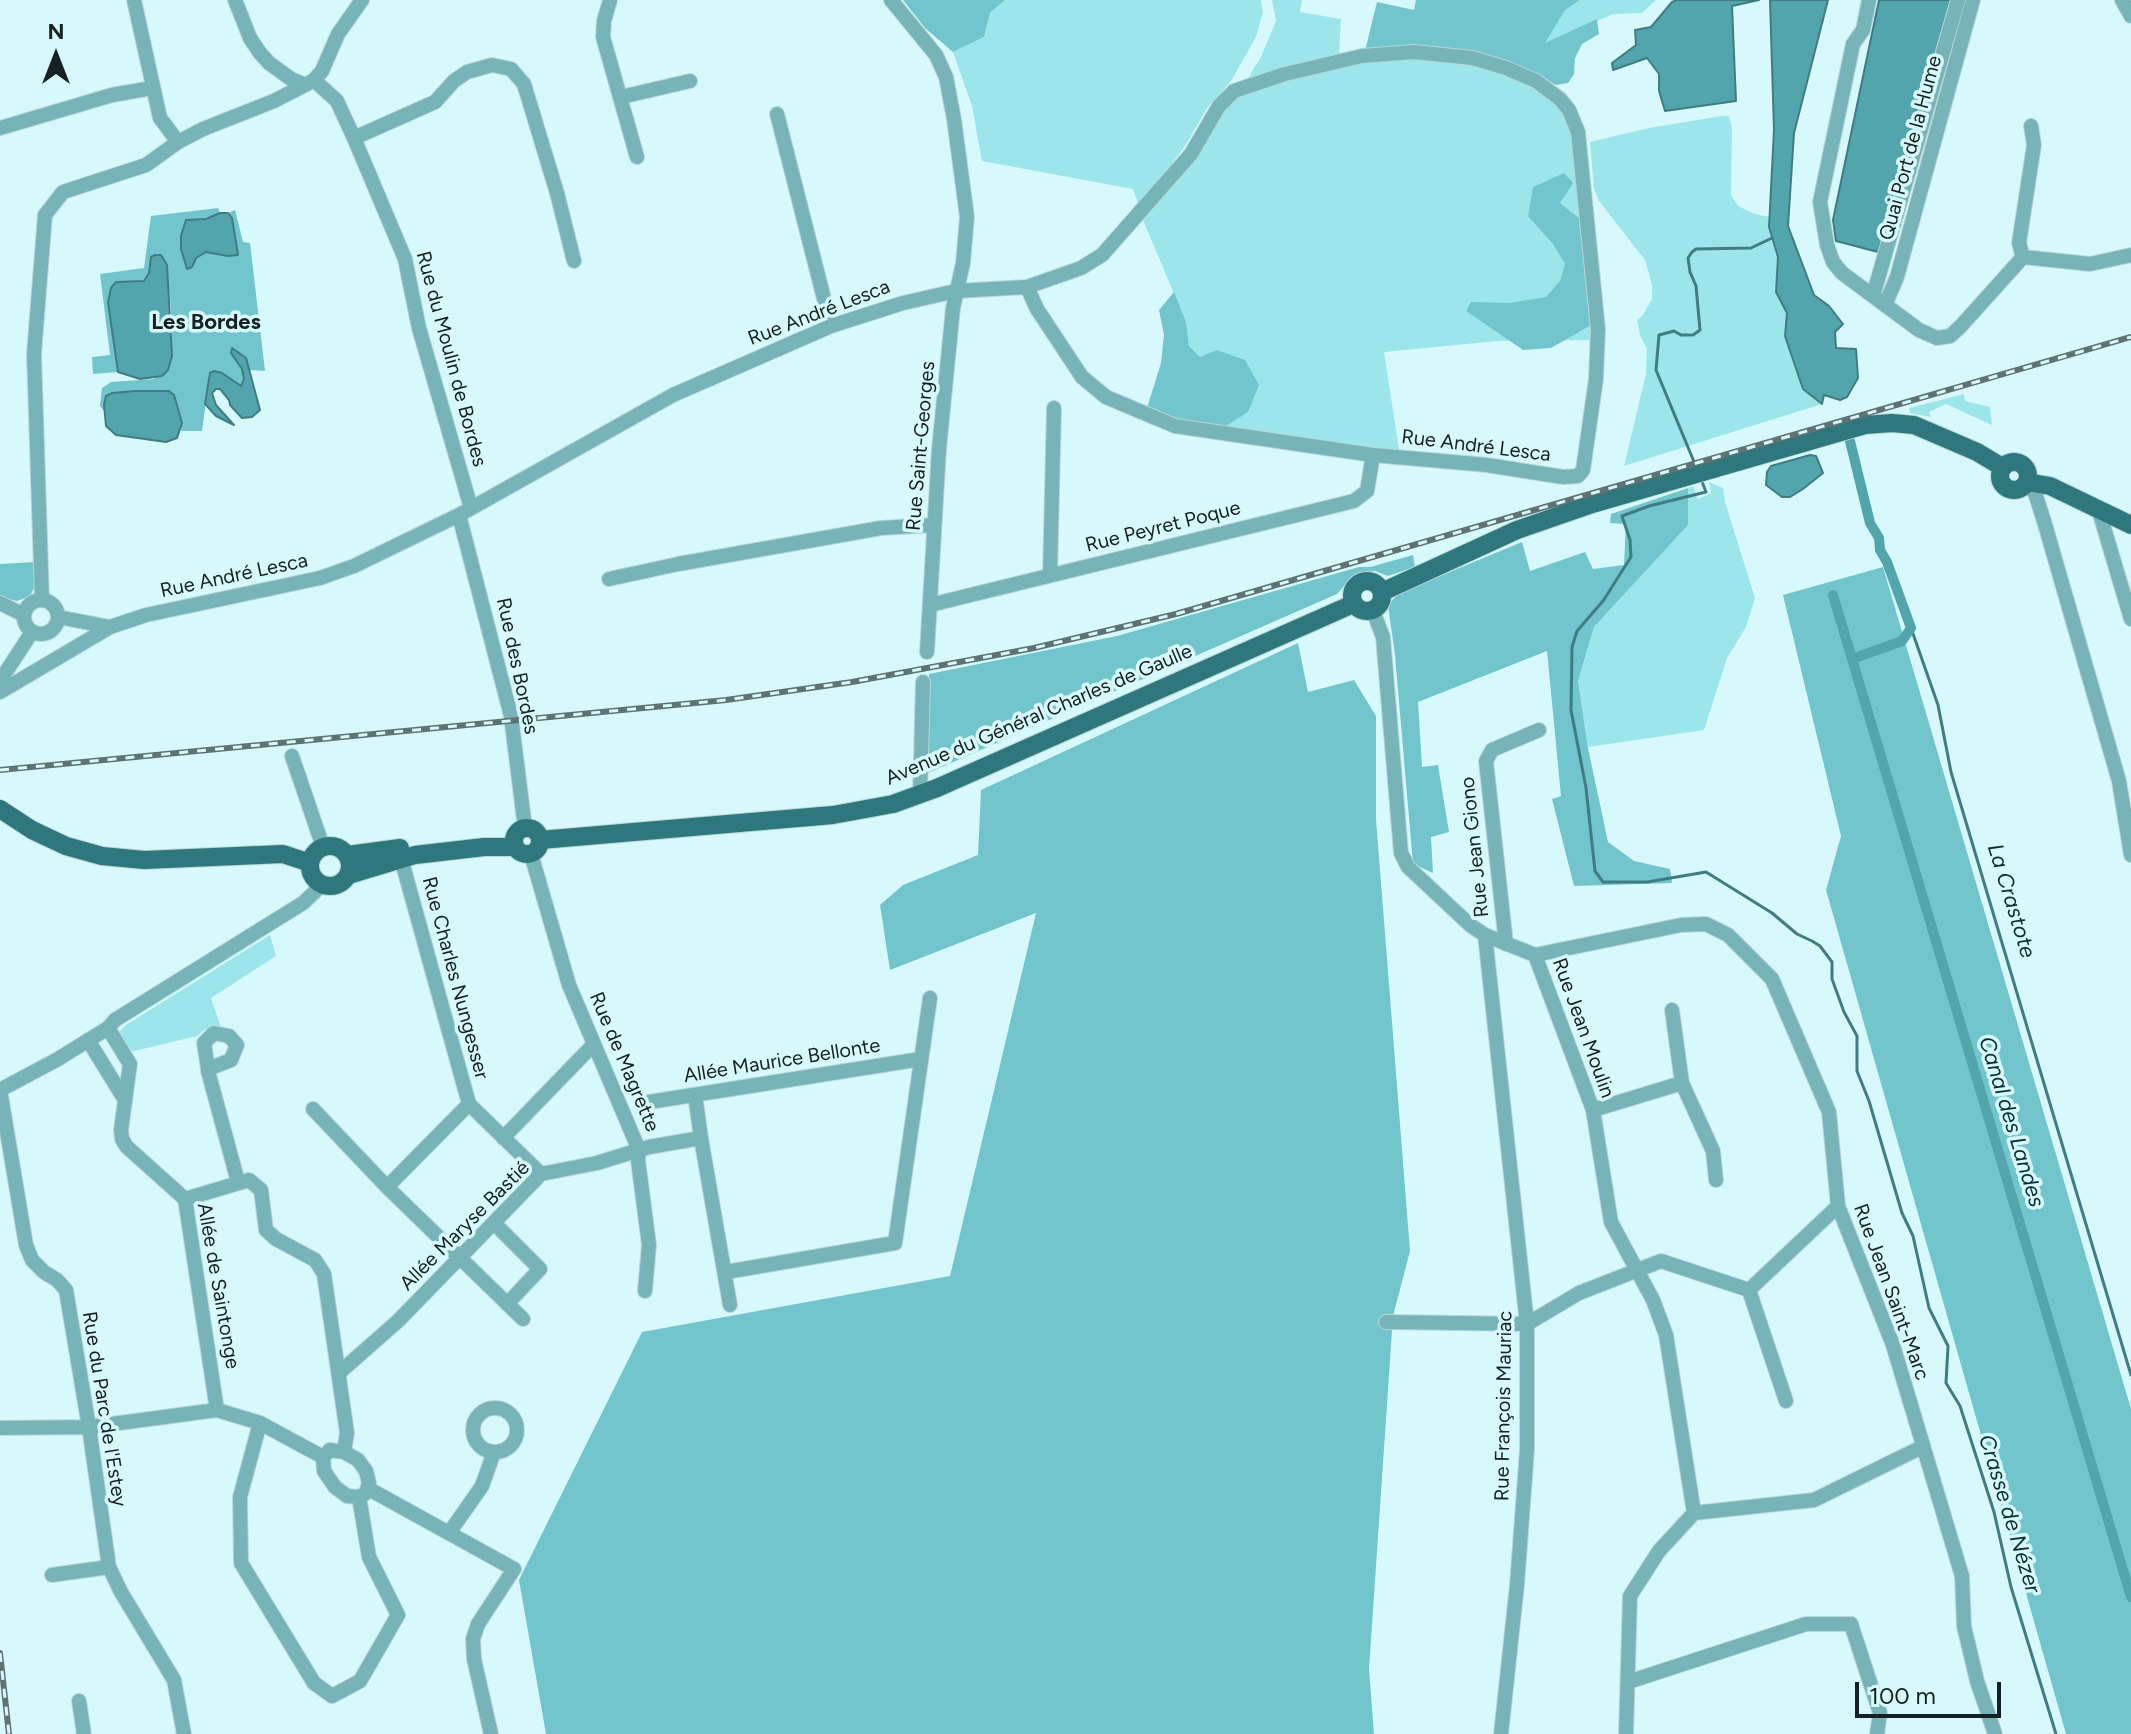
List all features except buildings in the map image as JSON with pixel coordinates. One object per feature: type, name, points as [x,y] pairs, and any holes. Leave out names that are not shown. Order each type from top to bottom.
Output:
[{"type":"main road","points":[[1382,592],[1517,530],[1592,504],[1874,424],[1914,425],[1963,445],[2002,467],[2016,461],[2023,464],[2027,479]]},
{"type":"main road","points":[[2027,479],[2050,486],[2131,525]]},
{"type":"main road","points":[[2027,479],[2131,518]]},
{"type":"main road","points":[[1361,582],[1371,582],[1382,592],[1381,602],[1373,611],[1360,610],[1353,604],[1353,589],[1361,582]]},
{"type":"main road","name":"Avenue du Général Charles de Gaulle","points":[[349,875],[401,858],[444,850],[833,815],[880,807],[920,795],[1353,604]]},
{"type":"main road","points":[[0,809],[32,830],[66,846],[102,856],[144,860],[283,854],[310,863]]},
{"type":"main road","name":"Avenue du Général Charles de Gaulle","points":[[348,855],[427,844],[525,842]]},
{"type":"main road","points":[[334,846],[348,855],[349,875],[345,880],[334,886],[322,885],[312,875],[310,863],[323,847],[334,846]]},
{"type":"street","points":[[134,0],[160,118],[178,142]]},
{"type":"street","name":"Rue du Moulin de Bordes","points":[[235,0],[250,38],[260,53],[276,68],[310,83],[337,101],[354,138],[405,259],[465,512]]},
{"type":"street","points":[[42,600],[34,354],[45,215],[63,192],[146,165],[178,142],[310,83],[322,71],[338,34],[362,0]]},
{"type":"street","points":[[610,0],[603,37],[637,157]]},
{"type":"street","name":"Rue Saint-Georges","points":[[891,0],[936,55],[951,97],[967,217],[963,263],[956,291],[933,525],[927,652]]},
{"type":"street","points":[[1869,0],[1863,30],[1853,44],[1820,202],[1833,262],[1875,298],[1929,336],[1937,338],[1950,336],[2023,257]]},
{"type":"street","name":"Quai Port de la Hume","points":[[1875,298],[1958,0]]},
{"type":"street","name":"Quai Port de la Hume","points":[[1875,298],[1897,277],[1973,0]]},
{"type":"street","points":[[2122,0],[2131,16]]},
{"type":"street","name":"Rue André Lesca","points":[[0,692],[110,627],[146,615],[320,578],[354,566],[465,512],[673,395],[831,326],[903,303],[956,291],[1027,287],[1081,268],[1102,255],[1191,154],[1219,106],[1234,91],[1285,74],[1362,56],[1414,52],[1472,58],[1536,81],[1569,110],[1578,132],[1598,329],[1596,379],[1581,475],[1563,477],[1487,465],[1373,455],[1175,426],[1106,397],[1082,377],[1037,309],[1027,287]]},
{"type":"street","points":[[354,138],[435,102],[467,72],[492,65],[511,69],[524,84],[574,261]]},
{"type":"street","points":[[621,97],[690,81]]},
{"type":"street","points":[[0,128],[112,95],[152,88]]},
{"type":"street","points":[[777,114],[831,326]]},
{"type":"street","points":[[2023,257],[2019,243],[2034,145],[2031,126]]},
{"type":"street","points":[[2023,257],[2090,264],[2131,255]]},
{"type":"street","points":[[1050,575],[1054,408]]},
{"type":"street","name":"Rue Peyret Poque","points":[[930,605],[1354,501],[1367,491],[1373,455]]},
{"type":"street","points":[[2027,479],[2044,521],[2126,792],[2131,855]]},
{"type":"street","points":[[2099,511],[2131,619]]},
{"type":"street","name":"Rue des Bordes","points":[[465,512],[511,716],[525,842]]},
{"type":"street","points":[[609,579],[881,528],[933,525]]},
{"type":"street","points":[[42,600],[51,604],[58,617],[56,625],[49,632],[41,634],[32,632],[25,625],[24,615],[28,606],[42,600]]},
{"type":"street","points":[[0,603],[24,615]]},
{"type":"street","name":"Rue Jean Moulin","points":[[1373,611],[1383,637],[1401,853],[1408,867],[1450,909],[1485,935],[1535,955],[1593,1110],[1611,1222],[1653,1300],[1666,1335],[1694,1513]]},
{"type":"street","name":"Rue André Lesca","points":[[58,617],[110,627]]},
{"type":"street","points":[[0,681],[32,632]]},
{"type":"street","points":[[49,632],[63,656]]},
{"type":"street","points":[[920,795],[923,682]]},
{"type":"street","name":"Rue Jean Giono","points":[[1506,944],[1486,761],[1492,750],[1539,730]]},
{"type":"street","points":[[292,756],[323,847]]},
{"type":"street","name":"Rue de Magrette","points":[[525,842],[564,972],[639,1150],[649,1245],[645,1291]]},
{"type":"street","name":"Rue Charles Nungesser","points":[[401,858],[469,1104],[541,1174]]},
{"type":"street","points":[[0,1090],[108,1028],[115,1020],[303,903],[322,885]]},
{"type":"street","name":"Rue Jean Saint-Marc","points":[[1535,955],[1681,925],[1706,924],[1728,935],[1772,979],[1829,1112],[1838,1206],[1893,1345],[1962,1576],[1964,1626],[1977,1681],[1995,1734]]},
{"type":"street","name":"Rue François Mauriac","points":[[1485,935],[1527,1324],[1527,1450],[1501,1734]]},
{"type":"street","points":[[726,1272],[895,1243],[930,998]]},
{"type":"street","points":[[1672,1010],[1682,1083],[1713,1151],[1716,1180]]},
{"type":"street","name":"Allée de Saintonge","points":[[108,1028],[130,1064],[121,1130],[127,1147],[185,1199],[217,1410]]},
{"type":"street","points":[[88,1040],[125,1100]]},
{"type":"street","points":[[503,1138],[594,1044]]},
{"type":"street","name":"Allée Maurice Bellonte","points":[[649,1102],[921,1059]]},
{"type":"street","points":[[208,1069],[238,1182]]},
{"type":"street","points":[[1593,1110],[1682,1083]]},
{"type":"street","name":"Rue du Parc de l'Estey","points":[[0,1090],[26,1245],[32,1260],[66,1290],[109,1567],[177,1687],[184,1734]]},
{"type":"street","points":[[695,1095],[730,1305]]},
{"type":"street","points":[[387,1187],[469,1104]]},
{"type":"street","points":[[313,1109],[387,1187],[523,1319]]},
{"type":"street","name":"Allée Maryse Bastié","points":[[340,1372],[398,1321],[541,1174],[701,1138]]},
{"type":"street","points":[[185,1199],[249,1180],[261,1190],[266,1230],[276,1239],[315,1260],[324,1274],[347,1433],[344,1452]]},
{"type":"street","points":[[1749,1290],[1838,1206]]},
{"type":"street","points":[[494,1223],[540,1269],[507,1304]]},
{"type":"street","points":[[1386,1322],[1527,1324],[1579,1293],[1661,1261],[1749,1290]]},
{"type":"street","points":[[1749,1290],[1786,1401]]},
{"type":"street","points":[[0,1428],[89,1427],[217,1410],[260,1423],[323,1457]]},
{"type":"street","points":[[260,1423],[240,1497],[241,1563],[314,1683],[332,1696],[360,1681],[398,1615],[369,1557],[364,1493],[366,1471],[358,1460],[344,1452],[330,1450],[323,1457],[324,1471],[335,1487],[347,1496],[364,1493],[449,1533],[514,1569],[478,1624],[473,1639],[474,1659],[491,1734]]},
{"type":"street","points":[[1626,1734],[1630,1596],[1659,1551],[1694,1513],[1814,1500],[1922,1447]]},
{"type":"street","points":[[449,1533],[482,1486],[494,1452]]},
{"type":"street","points":[[52,1575],[109,1567]]},
{"type":"street","points":[[1628,1682],[1806,1624],[1851,1624],[1880,1713],[1877,1734]]},
{"type":"street","points":[[79,1701],[84,1734]]},
{"type":"shaded area","points":[[903,0],[1005,0],[990,13],[984,37],[953,52],[925,28]]},
{"type":"shaded area","points":[[1005,0],[1261,0],[1263,12],[1256,37],[1231,81],[1207,108],[1185,146],[1139,207],[1133,189],[982,161],[972,106],[953,52],[984,37],[990,13]]},
{"type":"shaded area","points":[[1272,0],[1302,0],[1300,12],[1341,19],[1339,56],[1245,83],[1261,57],[1276,21]]},
{"type":"shaded area","points":[[1416,0],[1580,0],[1565,10],[1545,43],[1597,19],[1599,34],[1582,44],[1575,58],[1574,74],[1568,83],[1556,85],[1522,67],[1459,50],[1365,51],[1377,2],[1414,10]]},
{"type":"shaded area","points":[[1467,0],[1656,0],[1642,13],[1613,14],[1543,44]]},
{"type":"shaded area","points":[[1677,0],[1759,0],[1732,6],[1736,101],[1665,111],[1659,91],[1659,74],[1647,58],[1613,70],[1612,63],[1636,45],[1635,30],[1651,27]]},
{"type":"shaded area","points":[[1770,0],[1828,0],[1794,133],[1788,226],[1814,295],[1829,306],[1843,324],[1835,332],[1836,348],[1856,349],[1858,378],[1847,397],[1840,400],[1824,395],[1822,404],[1803,389],[1785,336],[1787,313],[1776,292],[1778,257],[1769,227],[1774,130]]},
{"type":"shaded area","points":[[1879,0],[1952,0],[1878,252],[1836,241],[1833,220]]},
{"type":"shaded area","points":[[1414,52],[1506,68],[1569,110],[1598,340],[1497,341],[1384,352],[1400,456],[1175,426],[1189,346],[1186,322],[1140,213],[1234,91]]},
{"type":"shaded area","points":[[1729,116],[1732,128],[1731,195],[1738,206],[1770,217],[1769,227],[1778,257],[1776,292],[1787,313],[1785,336],[1803,389],[1822,404],[1624,466],[1646,374],[1647,349],[1637,320],[1652,299],[1652,285],[1645,260],[1599,201],[1594,189],[1590,142]]},
{"type":"shaded area","points":[[1564,173],[1573,183],[1560,203],[1580,219],[1598,321],[1551,348],[1523,350],[1466,311],[1471,302],[1510,303],[1546,297],[1560,281],[1565,264],[1553,244],[1528,216],[1533,187]]},
{"type":"shaded area","points":[[218,208],[220,213],[206,219],[196,258],[206,252],[238,250],[234,244],[232,218],[228,213],[235,210],[243,242],[250,243],[265,371],[249,370],[246,358],[231,353],[242,369],[244,379],[241,386],[222,373],[209,380],[202,431],[181,431],[174,395],[104,405],[105,412],[100,406],[102,388],[111,382],[154,379],[172,356],[171,310],[167,265],[149,264],[149,273],[143,281],[132,282],[108,302],[118,372],[93,374],[92,357],[110,355],[100,274],[144,268],[151,216]]},
{"type":"shaded area","points":[[228,213],[232,218],[238,255],[206,252],[187,269],[181,249],[186,220],[206,219]]},
{"type":"shaded area","points":[[161,255],[167,265],[172,356],[168,370],[162,376],[140,379],[118,372],[108,302],[111,288],[116,282],[144,281],[149,273],[151,257]]},
{"type":"shaded area","points":[[1174,292],[1186,322],[1189,346],[1200,357],[1217,350],[1245,360],[1259,385],[1248,412],[1221,429],[1175,426],[1147,408],[1161,363],[1164,335],[1159,310]]},
{"type":"shaded area","points":[[232,348],[246,358],[260,410],[252,417],[242,418],[220,389],[216,389],[212,393],[216,405],[234,425],[216,416],[205,404],[210,373],[214,371],[241,386],[244,379],[242,369],[231,353]]},
{"type":"shaded area","points":[[135,391],[169,391],[174,395],[182,423],[177,438],[166,442],[116,435],[106,426],[106,396]]},
{"type":"shaded area","points":[[1964,394],[1965,401],[1990,407],[1992,425],[1946,404],[1929,412],[1931,417],[1910,413],[1909,408]]},
{"type":"shaded area","points":[[1816,456],[1823,473],[1803,489],[1790,497],[1782,497],[1766,485],[1771,466]]},
{"type":"shaded area","points":[[1709,482],[1723,488],[1755,598],[1746,627],[1727,658],[1704,730],[1588,747],[1578,681],[1594,627],[1688,525],[1688,488],[1693,486],[1698,499],[1711,493]]},
{"type":"shaded area","points":[[1688,488],[1688,525],[1594,627],[1578,681],[1588,748],[1608,842],[1634,861],[1670,869],[1672,883],[1574,886],[1552,799],[1561,796],[1547,651],[1418,702],[1422,767],[1438,765],[1449,832],[1431,837],[1433,873],[1413,864],[1388,605],[1399,593],[1522,542],[1530,571],[1585,552],[1593,569],[1624,565],[1626,524],[1610,523],[1611,514]]},
{"type":"shaded area","points":[[1413,555],[1415,567],[1388,576],[1375,571],[1354,575],[1337,594],[928,773],[929,674],[1117,636],[1359,567]]},
{"type":"shaded area","points":[[35,562],[35,586],[30,596],[17,601],[0,597],[0,564]]},
{"type":"shaded area","points":[[1883,567],[2131,1409],[2131,1734],[2066,1734],[1826,890],[1841,836],[1783,595]]},
{"type":"shaded area","points":[[1298,643],[1308,692],[1354,680],[1376,716],[1376,819],[1410,1251],[1393,1316],[1369,1669],[1374,1734],[546,1734],[519,1580],[642,1332],[950,1276],[1036,913],[890,970],[880,905],[903,885],[978,855],[981,790]]},
{"type":"shaded area","points":[[270,935],[276,956],[211,998],[221,1027],[130,1052],[121,1039],[120,1031],[126,1025]]},
{"type":"waterway","points":[[1697,469],[1656,370],[1659,335],[1674,331],[1681,335],[1693,335],[1700,330],[1696,286],[1688,258],[1692,252],[1696,249],[1751,248],[1772,238]]},
{"type":"waterway","name":"La Crastote","points":[[1850,441],[1870,523],[1879,538],[1880,550],[1911,628],[1902,641],[1852,659]]},
{"type":"waterway","name":"Crasse de Nézer","points":[[1701,479],[1706,492],[1622,516],[1630,540],[1631,557],[1603,601],[1577,631],[1572,647],[1571,710],[1586,788],[1595,871],[1603,882],[1647,882],[1706,872],[1772,913],[1797,934],[1820,946],[1832,962],[1832,979],[1857,1036],[1857,1071],[1902,1213],[1913,1236],[1929,1308],[1948,1346],[1946,1383],[1960,1406],[1994,1512],[2011,1587],[2056,1734]]},
{"type":"waterway","name":"Canal des Landes","points":[[1833,595],[2131,1597]]},
{"type":"waterway","name":"La Crastote","points":[[1911,628],[1938,705],[1951,772],[2131,1375]]},
{"type":"railway","points":[[0,770],[726,700],[852,682],[1034,648],[1176,614],[2131,337]]},
{"type":"railway","points":[[0,1653],[9,1734]]},
{"type":"district","name":"Les Bordes","points":[[206,323]]}]
